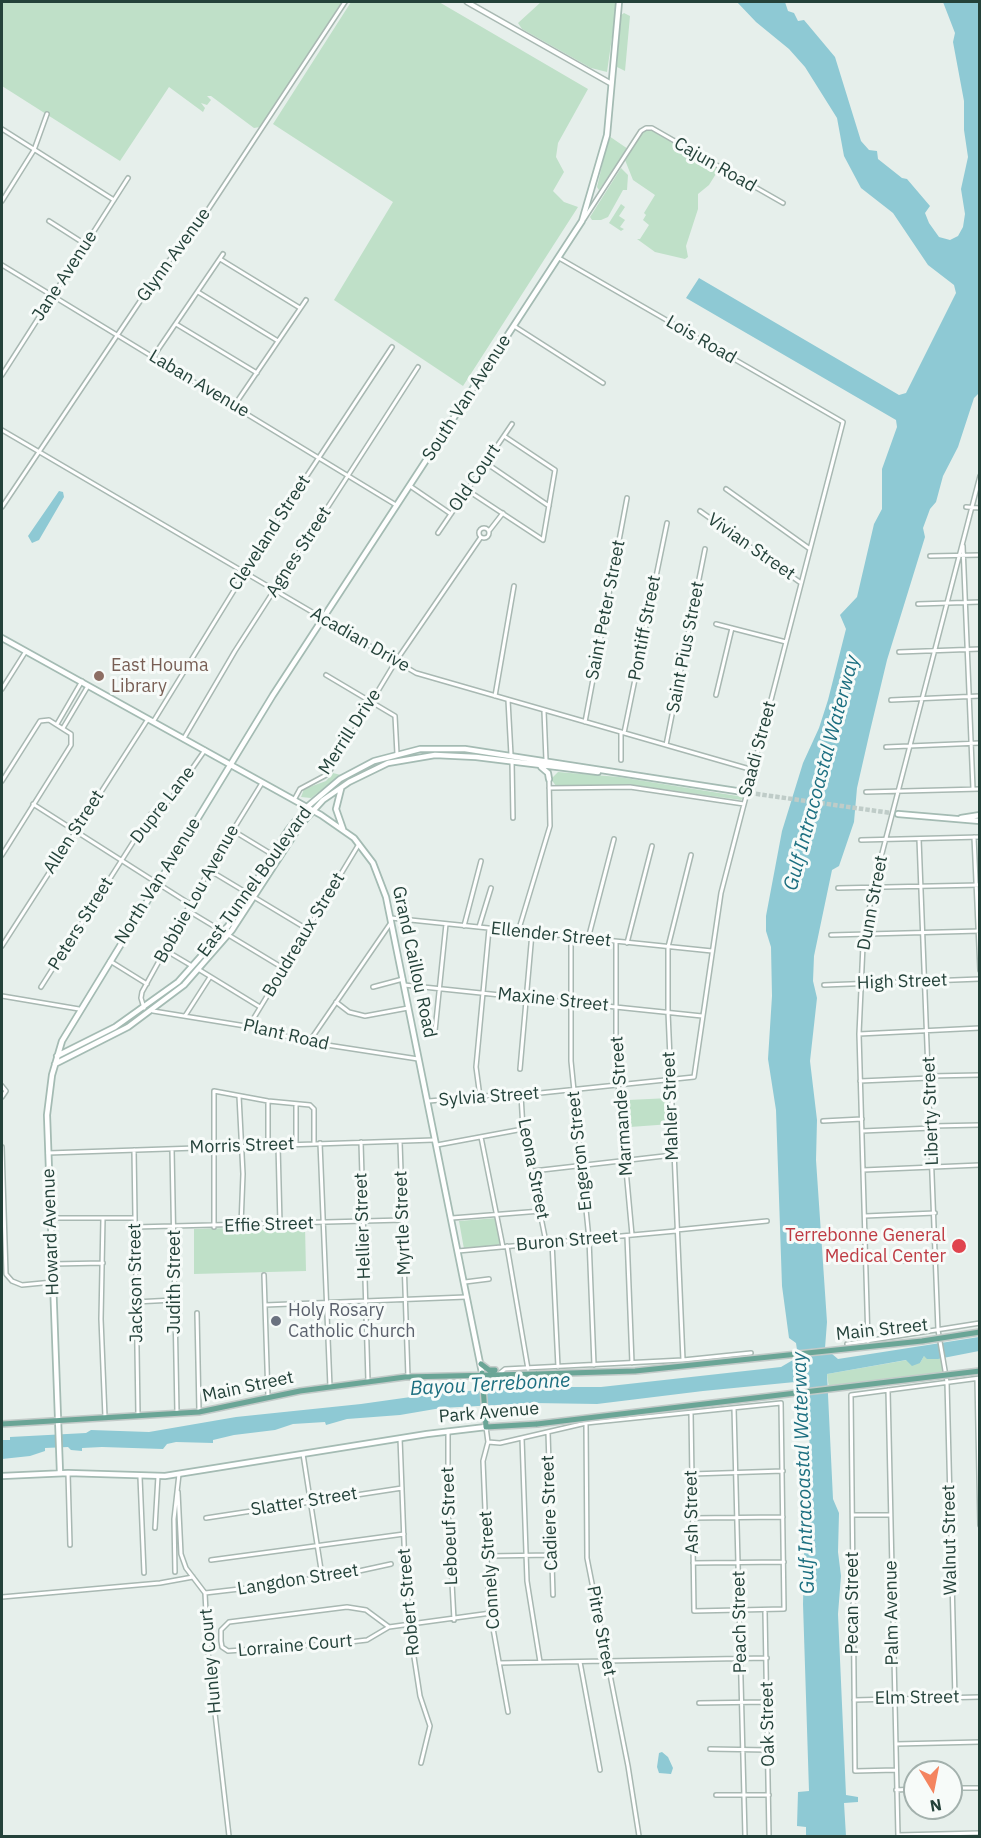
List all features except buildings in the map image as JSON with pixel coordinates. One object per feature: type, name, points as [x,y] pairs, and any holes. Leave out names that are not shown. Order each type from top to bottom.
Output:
[{"type":"main road","name":"South Van Avenue","points":[[231,764],[322,618],[582,221],[607,135],[619,2]]},
{"type":"main road","name":"Grand Caillou Road","points":[[2,638],[313,810],[343,829],[359,844],[378,873],[391,920],[468,1297],[481,1364],[486,1427]]},
{"type":"main road","name":"East Tunnel Boulevard","points":[[57,1057],[100,1036],[144,1009],[193,966],[223,931],[272,855],[307,807],[346,775],[397,754],[445,748],[522,756],[610,773]]},
{"type":"main road","name":"East Tunnel Boulevard","points":[[55,1064],[104,1041],[153,1011],[199,970],[229,934],[255,897],[278,858],[313,810],[342,786],[386,764],[417,757],[452,755],[610,773],[743,792]]},
{"type":"main road","points":[[498,759],[511,755]]},
{"type":"main road","points":[[512,761],[522,756]]},
{"type":"main road","name":"North Van Avenue","points":[[86,998],[231,764]]},
{"type":"main road","points":[[536,765],[546,771],[549,779]]},
{"type":"main road","points":[[549,779],[554,771],[561,768]]},
{"type":"main road","points":[[342,786],[336,809],[343,829]]},
{"type":"main road","points":[[897,814],[980,821]]},
{"type":"main road","points":[[950,819],[980,815]]},
{"type":"main road","name":"Howard Avenue","points":[[60,1473],[47,1115],[57,1057],[66,1031],[86,998]]},
{"type":"main road","name":"Main Street","points":[[2,1424],[178,1415],[268,1397],[408,1377],[482,1373],[643,1371],[921,1341],[980,1332]]},
{"type":"main road","points":[[481,1364],[500,1373]]},
{"type":"main road","name":"Park Avenue","points":[[2,1476],[68,1473],[140,1477],[179,1474],[448,1431],[537,1424],[980,1371]]},
{"type":"street","name":"Glynn Avenue","points":[[2,507],[161,270],[196,228],[345,2]]},
{"type":"street","points":[[467,2],[610,83]]},
{"type":"street","points":[[2,201],[34,150],[47,114]]},
{"type":"street","name":"Cajun Road","points":[[600,197],[646,128],[783,203]]},
{"type":"street","points":[[2,129],[114,200]]},
{"type":"street","name":"Jane Avenue","points":[[2,375],[128,178]]},
{"type":"street","points":[[582,221],[600,197],[591,194]]},
{"type":"street","points":[[50,221],[85,244]]},
{"type":"street","points":[[153,357],[223,254]]},
{"type":"street","name":"Lois Road","points":[[559,258],[843,422]]},
{"type":"street","points":[[220,259],[300,308]]},
{"type":"street","name":"Laban Avenue","points":[[2,265],[396,505]]},
{"type":"street","points":[[197,291],[278,341]]},
{"type":"street","points":[[234,406],[306,300]]},
{"type":"street","points":[[176,324],[257,373]]},
{"type":"street","points":[[514,326],[603,383]]},
{"type":"street","name":"Cleveland Street","points":[[150,720],[392,347]]},
{"type":"street","name":"Agnes Street","points":[[184,738],[274,590],[418,367]]},
{"type":"street","name":"Saadi Street","points":[[692,1078],[721,893],[843,422]]},
{"type":"street","name":"Old Court","points":[[438,533],[512,424]]},
{"type":"street","name":"Acadian Drive","points":[[2,430],[422,675],[753,770]]},
{"type":"street","points":[[467,490],[543,540],[555,470],[504,436]]},
{"type":"street","points":[[486,463],[549,506]]},
{"type":"street","name":"Dunn Street","points":[[868,1342],[859,1034],[860,983],[865,935],[873,888],[980,476]]},
{"type":"street","points":[[409,485],[451,514]]},
{"type":"street","points":[[726,489],[810,549]]},
{"type":"street","points":[[2,497],[6,500]]},
{"type":"street","name":"Saint Peter Street","points":[[585,722],[627,498]]},
{"type":"street","points":[[966,507],[980,508]]},
{"type":"street","name":"Vivian Street","points":[[700,511],[801,583]]},
{"type":"street","points":[[489,531],[502,513]]},
{"type":"street","name":"Pontiff Street","points":[[621,760],[623,733],[667,523]]},
{"type":"street","name":"Merrill Drive","points":[[294,800],[300,789],[328,774],[396,661],[481,537],[481,530],[485,528],[489,531],[487,537],[481,537]]},
{"type":"street","name":"Saint Pius Street","points":[[666,745],[705,549]]},
{"type":"street","points":[[930,556],[980,555]]},
{"type":"street","points":[[961,556],[968,649],[973,789]]},
{"type":"street","points":[[495,696],[514,586]]},
{"type":"street","points":[[918,604],[980,602]]},
{"type":"street","points":[[717,624],[786,642]]},
{"type":"street","points":[[716,695],[732,628]]},
{"type":"street","points":[[899,652],[980,649]]},
{"type":"street","points":[[2,688],[26,651]]},
{"type":"street","points":[[326,675],[397,718],[397,754]]},
{"type":"street","points":[[56,724],[82,681]]},
{"type":"street","points":[[63,728],[88,686]]},
{"type":"street","points":[[891,700],[980,696]]},
{"type":"street","points":[[508,700],[511,755]]},
{"type":"street","points":[[544,710],[546,760]]},
{"type":"street","points":[[2,781],[40,721],[46,719],[71,734],[72,742],[2,855]]},
{"type":"street","name":"Allen Street","points":[[2,946],[75,831],[150,720]]},
{"type":"street","points":[[886,747],[980,743]]},
{"type":"street","name":"Dupre Lane","points":[[122,860],[151,814],[171,799],[205,750]]},
{"type":"street","points":[[512,761],[513,818]]},
{"type":"street","points":[[518,932],[550,826],[549,779]]},
{"type":"street","name":"Bobbie Lou Avenue","points":[[144,1009],[141,995],[209,870],[263,782]]},
{"type":"street","points":[[549,788],[630,787],[744,804]]},
{"type":"street","points":[[866,792],[980,789]]},
{"type":"street","points":[[33,804],[190,904]]},
{"type":"street","points":[[232,830],[278,858]]},
{"type":"street","points":[[974,837],[978,885],[980,970]]},
{"type":"street","points":[[861,840],[980,837]]},
{"type":"street","points":[[588,939],[614,839]]},
{"type":"street","name":"Liberty Street","points":[[920,839],[934,1168],[938,1330],[947,1382]]},
{"type":"street","name":"Boudreaux Street","points":[[249,1026],[359,844]]},
{"type":"street","points":[[627,943],[652,846]]},
{"type":"street","name":"Mahler Street","points":[[683,1360],[670,1081],[668,947],[691,855]]},
{"type":"street","name":"Peters Street","points":[[41,987],[122,860]]},
{"type":"street","points":[[464,926],[482,861]]},
{"type":"street","points":[[209,870],[307,929]]},
{"type":"street","points":[[838,888],[978,885]]},
{"type":"street","points":[[478,927],[491,888]]},
{"type":"street","points":[[187,910],[284,968]]},
{"type":"street","points":[[308,1042],[391,920]]},
{"type":"street","name":"Ellender Street","points":[[391,920],[712,951]]},
{"type":"street","points":[[435,1031],[446,924]]},
{"type":"street","points":[[480,1097],[476,1067],[489,928]]},
{"type":"street","points":[[831,935],[979,931]]},
{"type":"street","points":[[519,1069],[532,933]]},
{"type":"street","name":"Engeron Street","points":[[571,937],[570,1002],[573,1090],[589,1239],[594,1365]]},
{"type":"street","name":"Marmande Street","points":[[616,942],[618,1086],[630,1235],[632,1363]]},
{"type":"street","points":[[165,950],[260,1007]]},
{"type":"street","points":[[108,961],[147,984]]},
{"type":"street","points":[[185,1016],[210,977]]},
{"type":"street","name":"High Street","points":[[824,985],[980,979]]},
{"type":"street","name":"Maxine Street","points":[[373,987],[403,982],[526,998],[702,1016]]},
{"type":"street","points":[[2,996],[79,1009]]},
{"type":"street","points":[[336,1002],[349,1012],[366,1016],[408,1008]]},
{"type":"street","name":"Plant Road","points":[[153,1011],[249,1026],[308,1042],[420,1059]]},
{"type":"street","points":[[859,1034],[980,1028]]},
{"type":"street","points":[[860,1081],[980,1075]]},
{"type":"street","name":"Sylvia Street","points":[[429,1101],[521,1095],[692,1078]]},
{"type":"street","points":[[2,1086],[6,1093],[2,1097]]},
{"type":"street","points":[[214,1227],[215,1148],[212,1103],[214,1092],[312,1106],[314,1144]]},
{"type":"street","name":"Leona Street","points":[[521,1095],[523,1129],[546,1242]]},
{"type":"street","points":[[239,1096],[242,1146],[241,1225]]},
{"type":"street","points":[[268,1101],[268,1145]]},
{"type":"street","points":[[296,1103],[296,1144]]},
{"type":"street","points":[[823,1121],[862,1119]]},
{"type":"street","points":[[862,1131],[980,1125]]},
{"type":"street","name":"Morris Street","points":[[48,1153],[320,1143],[437,1142],[523,1129]]},
{"type":"street","points":[[481,1137],[499,1216],[528,1369]]},
{"type":"street","name":"Myrtle Street","points":[[400,1141],[408,1377]]},
{"type":"street","name":"Hellier Street","points":[[361,1142],[368,1382]]},
{"type":"street","points":[[320,1143],[330,1387]]},
{"type":"street","points":[[278,1145],[280,1224]]},
{"type":"street","points":[[2,1147],[3,1269],[9,1278],[22,1285],[53,1282]]},
{"type":"street","name":"Judith Street","points":[[172,1149],[178,1415]]},
{"type":"street","name":"Jackson Street","points":[[134,1150],[138,1417]]},
{"type":"street","points":[[533,1171],[673,1155]]},
{"type":"street","points":[[863,1170],[980,1165]]},
{"type":"street","points":[[452,1218],[541,1211]]},
{"type":"street","points":[[865,1216],[935,1213]]},
{"type":"street","points":[[50,1218],[135,1218]]},
{"type":"street","points":[[103,1218],[104,1263],[101,1298],[105,1418]]},
{"type":"street","name":"Effie Street","points":[[135,1227],[214,1227],[403,1220]]},
{"type":"street","name":"Buron Street","points":[[458,1251],[767,1221]]},
{"type":"street","name":"Leona Street","points":[[552,1242],[558,1367]]},
{"type":"street","points":[[897,1261],[936,1259]]},
{"type":"street","points":[[53,1264],[104,1263]]},
{"type":"street","points":[[264,1275],[268,1397]]},
{"type":"street","points":[[465,1282],[489,1279]]},
{"type":"street","points":[[265,1305],[468,1297]]},
{"type":"street","points":[[135,1302],[174,1300]]},
{"type":"street","points":[[197,1313],[200,1412]]},
{"type":"street","name":"Main Street","points":[[847,1344],[980,1323]]},
{"type":"street","name":"Main Street","points":[[500,1373],[505,1370],[683,1360],[751,1353]]},
{"type":"street","points":[[888,1390],[978,1379],[980,1525]]},
{"type":"street","name":"Walnut Street","points":[[947,1382],[955,1698]]},
{"type":"street","name":"Pecan Street","points":[[888,1390],[851,1395],[855,1771],[896,1770]]},
{"type":"street","name":"Palm Avenue","points":[[888,1390],[898,1836]]},
{"type":"street","name":"Park Avenue","points":[[488,1442],[522,1438],[586,1423],[781,1403],[783,1472]]},
{"type":"street","name":"Peach Street","points":[[734,1408],[745,1836]]},
{"type":"street","name":"Ash Street","points":[[690,1413],[694,1611],[740,1612]]},
{"type":"street","name":"Pitre Street","points":[[586,1423],[587,1558],[639,1836]]},
{"type":"street","name":"Connely Street","points":[[486,1427],[488,1442],[483,1461],[491,1613],[508,1712]]},
{"type":"street","name":"Leboeuf Street","points":[[448,1431],[448,1507],[454,1620]]},
{"type":"street","name":"Cadiere Street","points":[[548,1432],[553,1595]]},
{"type":"street","name":"Robert Street","points":[[400,1438],[404,1534],[417,1683],[430,1726],[421,1763]]},
{"type":"street","points":[[522,1438],[528,1593],[540,1662]]},
{"type":"street","points":[[303,1454],[322,1576]]},
{"type":"street","points":[[692,1474],[783,1472],[784,1609],[740,1612]]},
{"type":"street","points":[[68,1473],[70,1545]]},
{"type":"street","points":[[175,1572],[174,1519],[179,1474]]},
{"type":"street","points":[[155,1528],[158,1476]]},
{"type":"street","points":[[140,1477],[144,1573]]},
{"type":"street","name":"Slatter Street","points":[[206,1518],[402,1488]]},
{"type":"street","name":"Hunley Court","points":[[178,1492],[181,1554],[193,1577],[205,1593],[206,1634],[229,1836]]},
{"type":"street","points":[[853,1515],[890,1515]]},
{"type":"street","points":[[692,1518],[783,1517]]},
{"type":"street","points":[[211,1560],[404,1534]]},
{"type":"street","points":[[488,1556],[552,1555]]},
{"type":"street","points":[[693,1563],[784,1562]]},
{"type":"street","name":"Langdon Street","points":[[205,1593],[291,1583],[322,1576],[336,1576],[391,1564]]},
{"type":"street","points":[[2,1597],[149,1584],[193,1577]]},
{"type":"street","name":"Lorraine Court","points":[[356,1607],[389,1627],[367,1640],[228,1651],[222,1647],[220,1641],[224,1624],[356,1607]]},
{"type":"street","name":"Oak Street","points":[[765,1612],[769,1836]]},
{"type":"street","points":[[389,1627],[454,1620],[491,1613]]},
{"type":"street","points":[[499,1663],[767,1658]]},
{"type":"street","points":[[580,1662],[600,1770]]},
{"type":"street","name":"Elm Street","points":[[854,1700],[980,1697]]},
{"type":"street","points":[[699,1703],[766,1702]]},
{"type":"street","points":[[896,1744],[980,1742]]},
{"type":"street","points":[[710,1749],[768,1750]]},
{"type":"street","points":[[963,1788],[980,1788]]},
{"type":"street","points":[[896,1790],[903,1790]]},
{"type":"street","points":[[716,1795],[769,1795]]},
{"type":"street","points":[[898,1836],[980,1833]]},
{"type":"green space","points":[[2,2],[342,2],[260,127],[254,128],[211,96],[207,96],[211,100],[207,105],[201,103],[205,108],[203,112],[169,87],[120,161],[2,86]]},
{"type":"green space","points":[[351,2],[439,2],[588,89],[558,143],[556,157],[564,172],[553,191],[564,202],[578,207],[463,386],[334,300],[393,202],[273,124]]},
{"type":"green space","points":[[541,2],[617,2],[607,72],[591,68],[522,29],[518,23]]},
{"type":"green space","points":[[624,13],[630,16],[625,71],[617,67],[621,15]]},
{"type":"green space","points":[[650,129],[719,169],[709,185],[698,194],[698,209],[686,246],[688,257],[685,259],[655,252],[637,239],[640,239],[649,225],[643,220],[646,215],[644,213],[655,195],[633,180],[625,160],[643,132]]},
{"type":"green space","points":[[609,136],[628,149],[599,190],[597,187]]},
{"type":"green space","points":[[621,168],[628,175],[627,190],[623,190],[608,217],[592,220],[590,217]]},
{"type":"green space","points":[[621,204],[625,207],[619,216],[625,220],[620,227],[624,229],[621,231],[609,223]]},
{"type":"green space","points":[[394,758],[349,780],[317,804],[348,777],[375,763]]},
{"type":"green space","points":[[558,772],[619,777],[744,797],[741,800],[630,785],[556,786],[551,779]]},
{"type":"green space","points":[[333,773],[341,775],[311,798],[301,797],[304,789],[326,781]]},
{"type":"green space","points":[[670,1098],[671,1124],[630,1127],[628,1100]]},
{"type":"green space","points":[[497,1218],[502,1245],[464,1249],[459,1221]]},
{"type":"green space","points":[[305,1226],[306,1271],[194,1274],[194,1229]]},
{"type":"green space","points":[[924,1356],[943,1359],[946,1375],[829,1388],[827,1374],[907,1360],[920,1363]]},
{"type":"water","name":"Gulf Intracoastal Waterway","points":[[737,2],[785,2],[788,11],[794,13],[798,21],[804,20],[835,57],[861,141],[869,150],[877,151],[878,159],[902,178],[907,179],[930,206],[925,213],[929,223],[939,237],[950,240],[958,236],[963,227],[965,214],[961,189],[968,157],[964,130],[964,101],[953,42],[955,33],[943,2],[979,2],[979,393],[974,398],[958,447],[943,476],[936,502],[930,509],[923,528],[925,537],[887,660],[870,731],[857,788],[854,822],[839,866],[832,870],[814,956],[813,981],[817,998],[810,1061],[817,1120],[816,1160],[827,1322],[825,1348],[838,1359],[979,1337],[979,1351],[938,1359],[927,1359],[924,1356],[920,1363],[912,1366],[906,1360],[827,1374],[833,1499],[839,1513],[838,1552],[841,1576],[838,1614],[846,1795],[858,1797],[858,1802],[844,1803],[846,1836],[806,1836],[806,1827],[797,1826],[798,1792],[809,1791],[803,1604],[805,1518],[811,1505],[806,1385],[795,1382],[597,1404],[533,1403],[441,1408],[400,1415],[347,1419],[326,1425],[325,1422],[293,1424],[275,1430],[234,1435],[213,1440],[213,1443],[176,1442],[167,1444],[163,1449],[102,1447],[82,1448],[82,1451],[71,1450],[68,1447],[45,1448],[45,1451],[30,1456],[2,1459],[2,1440],[10,1440],[10,1437],[86,1433],[91,1430],[149,1432],[236,1417],[439,1393],[528,1387],[601,1387],[781,1367],[798,1357],[796,1343],[789,1338],[782,1286],[776,1110],[768,1059],[772,996],[771,947],[766,931],[766,916],[782,831],[803,763],[819,728],[828,700],[846,629],[840,615],[857,597],[874,524],[882,509],[882,469],[897,427],[896,420],[686,298],[699,278],[899,395],[906,393],[956,293],[954,285],[928,265],[893,213],[861,188],[844,156],[837,118],[805,67],[789,49],[756,22]]},
{"type":"water","points":[[59,491],[63,492],[64,497],[39,540],[32,543],[28,536]]},
{"type":"water","points":[[662,1752],[668,1757],[673,1768],[671,1774],[659,1773],[657,1767],[659,1753]]},
{"type":"tunnel","points":[[743,792],[898,814]]},
{"type":"place","name":"East Houma Library","points":[[99,676]]},
{"type":"place","name":"Terrebonne General Medical Center","points":[[959,1246]]},
{"type":"place","name":"Holy Rosary Catholic Church","points":[[276,1321]]},
{"type":"water label","name":"Bayou Terrebonne","points":[[490,1385]]}]
